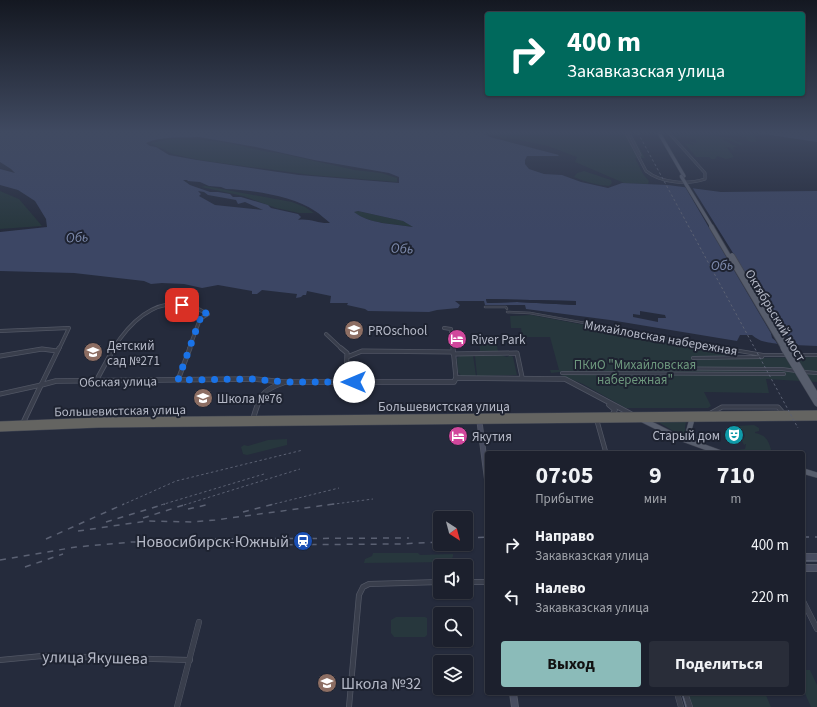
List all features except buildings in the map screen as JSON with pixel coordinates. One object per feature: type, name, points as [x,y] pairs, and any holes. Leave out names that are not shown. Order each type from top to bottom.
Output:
[{"type":"highway","name":"Большевистская улица","points":[[0,430],[99,425],[479,420],[609,416],[817,413]]},
{"type":"highway","name":"Большевистская улица","points":[[0,424],[102,420],[253,419],[597,421],[817,418]]},
{"type":"main road","name":"Октябрьский мост","points":[[677,166],[817,404]]},
{"type":"main road","name":"Октябрьский мост","points":[[683,176],[817,396]]},
{"type":"main road","points":[[634,416],[684,440],[715,451]]},
{"type":"main road","points":[[692,419],[688,427],[691,436],[703,447]]},
{"type":"main road","points":[[479,420],[485,465]]},
{"type":"main road","points":[[684,440],[689,439],[691,436]]},
{"type":"main road","points":[[805,471],[817,471]]},
{"type":"main road","points":[[805,472],[817,475]]},
{"type":"main road","points":[[805,557],[817,557]]},
{"type":"main road","points":[[805,568],[817,568]]},
{"type":"main road","points":[[513,695],[515,707]]},
{"type":"street","points":[[644,166],[650,175],[667,180],[699,181],[705,179],[706,176],[699,166]]},
{"type":"street","points":[[96,381],[121,335],[132,322],[153,307],[176,305],[190,306],[208,314],[200,319],[178,380]]},
{"type":"street","name":"Михайловская набережная","points":[[485,308],[506,307],[508,313],[530,313],[763,355],[817,355]]},
{"type":"street","points":[[0,331],[69,328],[23,423]]},
{"type":"street","points":[[444,328],[451,328],[455,380]]},
{"type":"street","points":[[326,334],[345,351],[347,357],[346,382]]},
{"type":"street","points":[[0,356],[42,349],[57,351]]},
{"type":"street","points":[[347,357],[362,351],[517,353],[522,378]]},
{"type":"street","name":"Михайловская набережная","points":[[693,358],[756,357],[763,355]]},
{"type":"street","points":[[616,368],[782,370],[817,374]]},
{"type":"street","points":[[562,374],[784,374]]},
{"type":"street","name":"Обская улица","points":[[0,394],[56,381],[253,379],[284,382],[346,382],[522,378],[565,379],[584,387]]},
{"type":"street","points":[[253,419],[261,394],[270,387],[284,382]]},
{"type":"street","points":[[584,387],[634,416]]},
{"type":"street","points":[[584,387],[614,408],[614,412],[609,416]]},
{"type":"street","points":[[597,421],[605,451]]},
{"type":"street","points":[[349,707],[358,595],[363,587],[369,584],[433,582]]},
{"type":"street","points":[[473,582],[485,582]]},
{"type":"street","points":[[805,605],[817,629]]},
{"type":"street","points":[[177,707],[199,622]]},
{"type":"street","name":"улица Якушева","points":[[0,660],[40,656],[190,660]]},
{"type":"street","points":[[678,695],[681,707]]},
{"type":"street","points":[[686,695],[690,707]]},
{"type":"green space","points":[[244,166],[337,166],[381,173],[397,178],[397,182],[311,175]]},
{"type":"green space","points":[[584,166],[639,166],[649,181],[648,184],[624,183]]},
{"type":"green space","points":[[584,171],[611,180],[612,183],[609,186],[600,185],[574,177],[577,173]]},
{"type":"green space","points":[[205,186],[292,202],[305,207],[314,213],[299,213],[276,208],[243,196],[201,187]]},
{"type":"green space","points":[[0,191],[19,199],[42,226],[0,229]]},
{"type":"green space","points":[[358,211],[403,221],[414,227],[367,219],[353,212]]},
{"type":"green space","name":"ПКиО \"Михайловская набережная\"","points":[[531,315],[735,353],[733,354],[733,358],[817,357],[817,382],[766,379],[769,393],[704,392],[711,406],[708,408],[626,408],[583,384],[561,375],[560,372],[551,373],[550,370],[559,370],[550,337],[522,337],[521,328],[511,328],[510,316]]},
{"type":"green space","points":[[479,336],[495,336],[498,351],[480,351]]},
{"type":"green space","points":[[473,355],[476,376],[461,376],[458,372],[457,358],[460,356]]},
{"type":"green space","points":[[500,355],[507,357],[510,355],[513,357],[517,375],[477,376],[475,356]]},
{"type":"green space","points":[[658,422],[686,422],[685,428],[687,436],[675,432]]},
{"type":"green space","points":[[754,425],[759,428],[759,431],[755,433],[765,437],[771,451],[736,451],[735,450],[745,449],[746,444],[744,445],[742,441],[745,436],[744,433],[736,426]]},
{"type":"green space","points":[[287,439],[287,445],[247,455],[243,454],[241,447],[268,440]]},
{"type":"green space","points":[[373,553],[418,553],[420,555],[453,554],[452,559],[433,559],[433,562],[364,563],[365,559],[372,556]]},
{"type":"green space","points":[[396,617],[427,618],[427,635],[425,637],[394,637],[391,633],[391,620]]},
{"type":"green space","points":[[805,670],[810,670],[817,685],[817,707],[811,707],[805,694]]},
{"type":"green space","points":[[689,695],[766,695],[771,707],[693,707]]},
{"type":"water","name":"Обь","points":[[6,166],[238,166],[299,175],[399,183],[399,177],[389,173],[349,166],[527,166],[529,169],[544,174],[562,175],[581,182],[608,188],[622,183],[668,185],[721,192],[817,191],[817,346],[794,345],[786,333],[771,333],[772,338],[781,345],[762,341],[752,335],[740,335],[737,341],[610,320],[526,309],[525,305],[485,305],[484,301],[455,301],[460,305],[458,308],[429,312],[368,311],[347,305],[348,303],[330,303],[331,296],[307,291],[306,295],[296,298],[297,294],[262,290],[257,294],[252,294],[252,291],[218,285],[202,288],[184,284],[151,284],[144,281],[74,273],[0,271],[0,232],[47,227],[46,219],[35,201],[18,190],[0,185],[0,169],[15,173]],"holes":[[[183,180],[200,182],[209,186],[226,189],[260,192],[295,201],[317,212],[330,223],[298,220],[301,217],[298,214],[271,208],[268,205],[241,197],[233,197],[230,194],[210,192],[190,185]],[[198,191],[204,192],[208,195],[236,200],[238,204],[245,202],[263,210],[215,205],[199,196],[201,194]],[[358,211],[403,221],[413,227],[374,221],[354,212]],[[486,299],[575,301],[576,305],[517,302],[487,303]]]},
{"type":"pier","points":[[684,185],[692,187],[784,335],[773,335],[779,340],[781,347],[779,347]]},
{"type":"pier","points":[[486,299],[576,301],[576,305],[517,302],[487,303]]},
{"type":"pier","points":[[640,311],[665,315],[666,318],[658,318],[658,322],[633,317],[633,314],[640,315]]},
{"type":"tram line","points":[[805,561],[817,561]]},
{"type":"tram line","points":[[683,695],[686,707]]},
{"type":"railway","points":[[656,166],[798,428]]},
{"type":"railway","points":[[122,505],[176,481],[303,450]]},
{"type":"railway","points":[[184,505],[300,469]]},
{"type":"railway","points":[[161,505],[264,474]]},
{"type":"railway","points":[[273,504],[339,488]]},
{"type":"railway","points":[[327,505],[373,499]]},
{"type":"railway","points":[[46,539],[124,504]]},
{"type":"railway","points":[[106,522],[165,504]]},
{"type":"railway","points":[[143,518],[187,504]]},
{"type":"railway","points":[[243,512],[273,504]]},
{"type":"railway","points":[[78,531],[147,521],[192,522],[215,520],[334,504]]},
{"type":"railway","points":[[188,509],[206,505]]},
{"type":"railway","points":[[473,538],[485,537]]},
{"type":"railway","points":[[805,537],[817,537]]},
{"type":"railway","points":[[191,539],[409,538]]},
{"type":"railway","points":[[0,560],[76,547],[132,542],[250,545],[433,542]]},
{"type":"railway","points":[[25,567],[63,554]]},
{"type":"place","name":"PROschool","points":[[354,330]]},
{"type":"place","name":"River Park","points":[[457,339]]},
{"type":"place","name":"Детский сад №271","points":[[93,352]]},
{"type":"place","name":"Школа №76","points":[[203,398]]},
{"type":"place","name":"Старый дом","points":[[734,435]]},
{"type":"place","name":"Якутия","points":[[458,436]]},
{"type":"place","name":"Новосибирск-Южный","points":[[303,541]]},
{"type":"place","name":"Школа №32","points":[[327,683]]},
{"type":"route","points":[[182,305],[188,305],[208,314],[200,319],[178,380],[253,379],[284,382],[354,382]]}]
